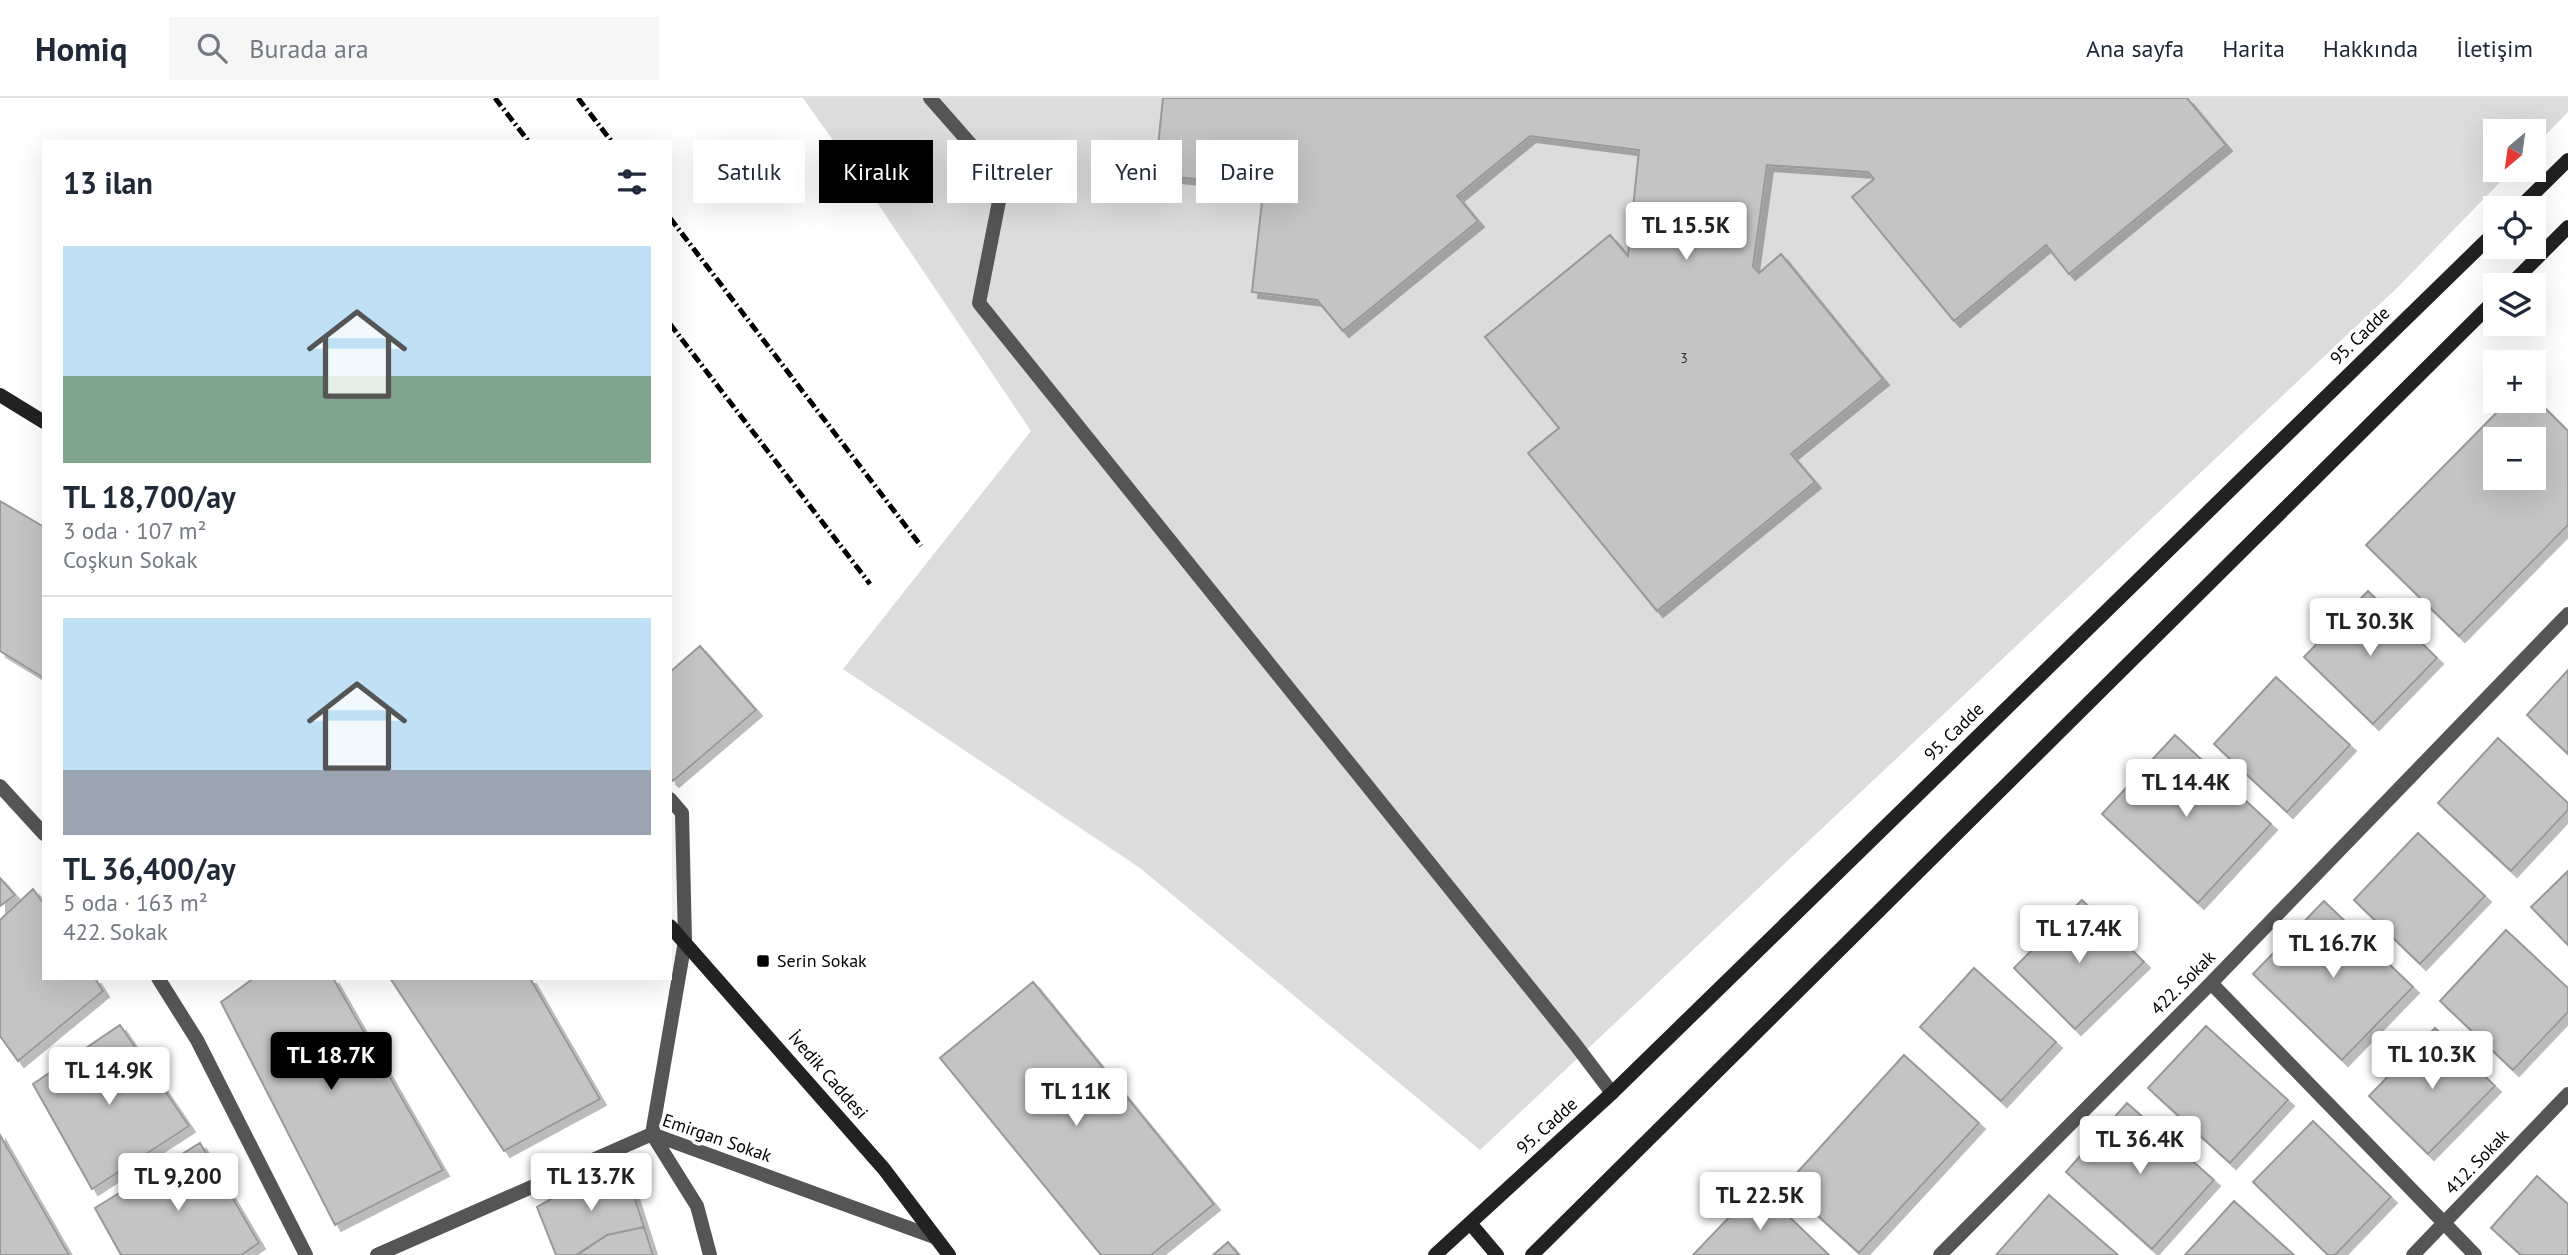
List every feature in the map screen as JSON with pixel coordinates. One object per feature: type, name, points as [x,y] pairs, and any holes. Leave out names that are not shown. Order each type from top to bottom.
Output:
[{"type":"main road","points":[[2531,196],[2568,160]]},
{"type":"main road","points":[[2522,273],[2568,227]]},
{"type":"main road","name":"95. Cadde","points":[[1435,1255],[1612,1093],[2483,244]]},
{"type":"main road","points":[[1532,1255],[2483,312]]},
{"type":"main road","points":[[0,395],[42,421]]},
{"type":"main road","name":"İvedik Caddesi","points":[[672,928],[884,1169],[949,1255]]},
{"type":"main road","points":[[1470,1223],[1497,1255]]},
{"type":"street","points":[[930,98],[1003,181],[979,303],[1612,1093]]},
{"type":"street","name":"422. Sokak","points":[[1940,1255],[2211,983],[2568,614]]},
{"type":"street","points":[[0,786],[42,832]]},
{"type":"street","points":[[672,801],[682,813],[684,941],[652,1134],[697,1206],[710,1255]]},
{"type":"street","points":[[159,980],[197,1040],[306,1255]]},
{"type":"street","points":[[2211,983],[2475,1255]]},
{"type":"street","name":"412. Sokak","points":[[2413,1255],[2568,1094]]},
{"type":"street","name":"Emirgan Sokak","points":[[377,1255],[652,1134],[934,1237]]},
{"type":"shaded area","points":[[803,98],[2568,98],[2568,112],[2546,135],[2546,119],[2483,119],[2483,182],[2500,182],[2487,196],[2483,196],[2483,200],[2397,288],[1480,1150],[1140,868],[843,669],[1031,431],[877,203],[933,203],[933,140],[833,140]]},
{"type":"building","points":[[1163,98],[2187,98],[2226,145],[2069,274],[2046,245],[1954,321],[1852,197],[1874,179],[1868,172],[1767,165],[1753,266],[1759,273],[1781,254],[1883,379],[1791,454],[1815,482],[1657,611],[1528,453],[1559,428],[1485,337],[1610,235],[1628,256],[1639,150],[1530,136],[1457,196],[1478,221],[1343,331],[1317,300],[1252,292],[1262,203],[1298,203],[1298,140],[1196,140],[1196,179],[1182,178],[1182,140],[1159,140]]},
{"type":"building","points":[[2546,409],[2568,431],[2568,525],[2459,636],[2366,545],[2496,413],[2546,413]]},
{"type":"building","points":[[0,501],[42,526],[42,677],[0,651]]},
{"type":"building","points":[[2368,591],[2437,658],[2373,724],[2304,657]]},
{"type":"building","points":[[700,646],[756,710],[673,781],[672,780],[672,670]]},
{"type":"building","points":[[2568,670],[2568,754],[2527,715]]},
{"type":"building","points":[[2276,677],[2350,745],[2287,812],[2214,744]]},
{"type":"building","points":[[2175,735],[2271,824],[2198,903],[2102,814]]},
{"type":"building","points":[[2498,738],[2568,803],[2568,810],[2511,871],[2438,803]]},
{"type":"building","points":[[2418,833],[2485,896],[2420,964],[2354,900]]},
{"type":"building","points":[[2568,871],[2568,945],[2531,907]]},
{"type":"building","points":[[0,878],[15,895],[0,906]]},
{"type":"building","points":[[33,889],[42,901],[42,980],[96,980],[103,991],[18,1061],[0,1036],[0,920]]},
{"type":"building","points":[[2082,900],[2144,962],[2075,1029],[2014,968]]},
{"type":"building","points":[[2324,901],[2413,987],[2342,1060],[2253,974]]},
{"type":"building","points":[[2506,930],[2568,988],[2568,1012],[2513,1070],[2440,1001]]},
{"type":"building","points":[[1974,968],[2056,1042],[2001,1101],[1920,1027]]},
{"type":"building","points":[[251,980],[334,980],[443,1170],[335,1225],[221,1002]]},
{"type":"building","points":[[391,980],[531,980],[600,1099],[504,1151]]},
{"type":"building","points":[[1033,982],[1214,1204],[1151,1255],[1101,1255],[940,1058]]},
{"type":"building","points":[[120,1025],[189,1126],[92,1189],[33,1084]]},
{"type":"building","points":[[2206,1026],[2288,1100],[2230,1163],[2148,1088]]},
{"type":"building","points":[[2435,1028],[2495,1086],[2428,1154],[2369,1096]]},
{"type":"building","points":[[1904,1055],[1979,1123],[1859,1253],[1785,1186]]},
{"type":"building","points":[[2127,1103],[2214,1180],[2152,1249],[2066,1172]]},
{"type":"building","points":[[2313,1121],[2391,1197],[2335,1255],[2328,1255],[2253,1182]]},
{"type":"building","points":[[0,1135],[69,1255],[0,1255]]},
{"type":"building","points":[[200,1143],[259,1243],[241,1255],[121,1255],[95,1208]]},
{"type":"building","points":[[625,1168],[644,1227],[607,1235],[576,1255],[556,1255],[537,1207],[582,1182]]},
{"type":"building","points":[[2537,1176],[2568,1204],[2568,1255],[2521,1255],[2491,1228]]},
{"type":"building","points":[[1758,1187],[1829,1255],[1693,1255]]},
{"type":"building","points":[[2049,1195],[2118,1255],[1996,1255]]},
{"type":"building","points":[[2234,1201],[2294,1255],[2185,1255]]},
{"type":"building","points":[[644,1227],[653,1255],[577,1255],[607,1235]]},
{"type":"building","points":[[1228,1242],[1239,1255],[1213,1255]]},
{"type":"railway","points":[[495,98],[527,140]]},
{"type":"railway","points":[[578,98],[610,140]]},
{"type":"railway","points":[[672,221],[921,546]]},
{"type":"railway","points":[[672,327],[870,584]]},
{"type":"place","name":"Serin Sokak","points":[[763,961]]}]
